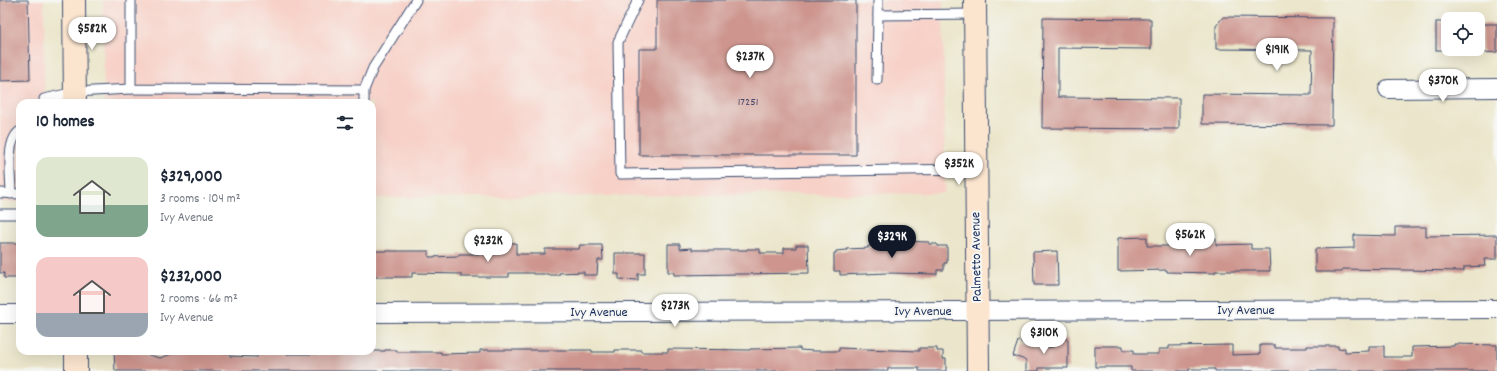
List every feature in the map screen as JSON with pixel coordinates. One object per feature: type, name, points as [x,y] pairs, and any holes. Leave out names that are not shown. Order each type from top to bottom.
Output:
[{"type":"street","points":[[74,0],[75,98]]},
{"type":"street","name":"Palmetto Avenue","points":[[975,7],[978,371]]},
{"type":"street","points":[[1388,89],[1497,88]]},
{"type":"street","name":"Ivy Avenue","points":[[376,313],[1497,309]]},
{"type":"street","points":[[0,314],[16,314]]},
{"type":"street","points":[[76,355],[76,371]]},
{"type":"lane","points":[[131,0],[131,89]]},
{"type":"lane","points":[[364,99],[364,90],[373,68],[416,0]]},
{"type":"lane","points":[[638,0],[618,42],[620,174],[976,169]]},
{"type":"lane","points":[[877,80],[878,0]]},
{"type":"lane","points":[[878,15],[975,7]]},
{"type":"lane","points":[[60,99],[131,89],[364,90]]},
{"type":"lane","points":[[0,193],[16,194],[10,165],[12,142],[16,134]]},
{"type":"lane","points":[[0,214],[16,214]]},
{"type":"shaded area","points":[[0,0],[44,0],[45,99],[16,99],[16,202],[0,202]]},
{"type":"shaded area","points":[[103,0],[943,0],[945,193],[376,198],[376,99],[104,99]]},
{"type":"building","points":[[0,0],[28,0],[30,80],[0,81]]},
{"type":"building","points":[[657,0],[856,0],[856,155],[639,155],[639,49],[657,49]]},
{"type":"building","points":[[1223,17],[1333,18],[1332,125],[1202,124],[1202,94],[1311,95],[1312,50],[1216,49],[1216,26]]},
{"type":"building","points":[[1043,18],[1151,19],[1151,49],[1058,48],[1058,97],[1179,98],[1179,129],[1042,128]]},
{"type":"building","points":[[1436,22],[1441,22],[1441,50],[1436,50]]},
{"type":"building","points":[[1485,24],[1497,24],[1497,52],[1485,53]]},
{"type":"building","points":[[1395,227],[1426,227],[1426,236],[1497,235],[1497,259],[1484,259],[1485,266],[1464,267],[1464,271],[1342,269],[1342,272],[1315,272],[1315,249],[1354,248],[1354,235],[1395,236]]},
{"type":"building","points":[[1147,237],[1147,246],[1180,246],[1180,238],[1216,238],[1216,245],[1251,244],[1251,249],[1269,249],[1270,271],[1215,271],[1215,273],[1167,272],[1167,270],[1118,271],[1118,238]]},
{"type":"building","points":[[872,242],[929,242],[929,244],[937,244],[938,246],[947,246],[947,263],[944,263],[944,270],[937,270],[937,274],[887,273],[840,275],[840,271],[834,271],[834,253],[836,253],[836,251],[868,248],[868,246],[872,246]]},
{"type":"building","points":[[0,243],[16,243],[16,278],[4,278],[4,273],[0,273]]},
{"type":"building","points":[[501,243],[516,243],[516,254],[545,254],[545,249],[579,249],[580,245],[602,245],[603,260],[598,260],[597,275],[584,275],[584,272],[559,273],[559,275],[509,273],[509,277],[461,277],[461,274],[412,273],[412,277],[376,277],[376,251],[429,251],[429,257],[459,256],[459,254],[496,254],[496,252],[501,252]]},
{"type":"building","points":[[668,244],[680,244],[680,249],[692,248],[692,250],[760,249],[760,253],[784,253],[784,248],[796,248],[796,245],[808,245],[809,273],[674,275],[674,272],[668,272]]},
{"type":"building","points":[[1057,251],[1058,285],[1034,285],[1033,252]]},
{"type":"building","points":[[615,253],[645,253],[645,274],[638,274],[638,280],[619,279],[619,274],[615,274]]},
{"type":"building","points":[[1053,339],[1068,339],[1068,368],[1039,368],[1039,371],[1026,371],[1026,360],[1013,356],[1018,341],[1037,347],[1053,347]]},
{"type":"building","points":[[1454,344],[1497,345],[1497,371],[1215,371],[1215,369],[1189,369],[1189,371],[1131,371],[1131,367],[1095,367],[1095,346],[1123,346],[1123,350],[1134,350],[1134,354],[1159,354],[1159,349],[1169,349],[1169,346],[1232,345],[1232,355],[1260,354],[1260,345],[1275,345],[1275,348],[1338,346],[1338,349],[1345,348],[1345,352],[1369,351],[1369,346],[1384,346],[1384,357],[1412,357],[1412,347],[1454,346]]},
{"type":"building","points":[[800,348],[800,350],[839,351],[839,348],[919,351],[919,348],[937,348],[937,351],[943,351],[943,359],[946,359],[946,371],[919,371],[919,368],[888,368],[888,371],[115,371],[114,355],[149,355],[160,358],[169,355],[230,355],[257,357],[258,355],[376,355],[376,351],[385,350],[397,350],[397,352],[441,352],[441,354],[480,353],[480,350],[592,350],[592,352],[615,352],[615,350],[641,350],[641,352],[668,352],[668,349]]}]
